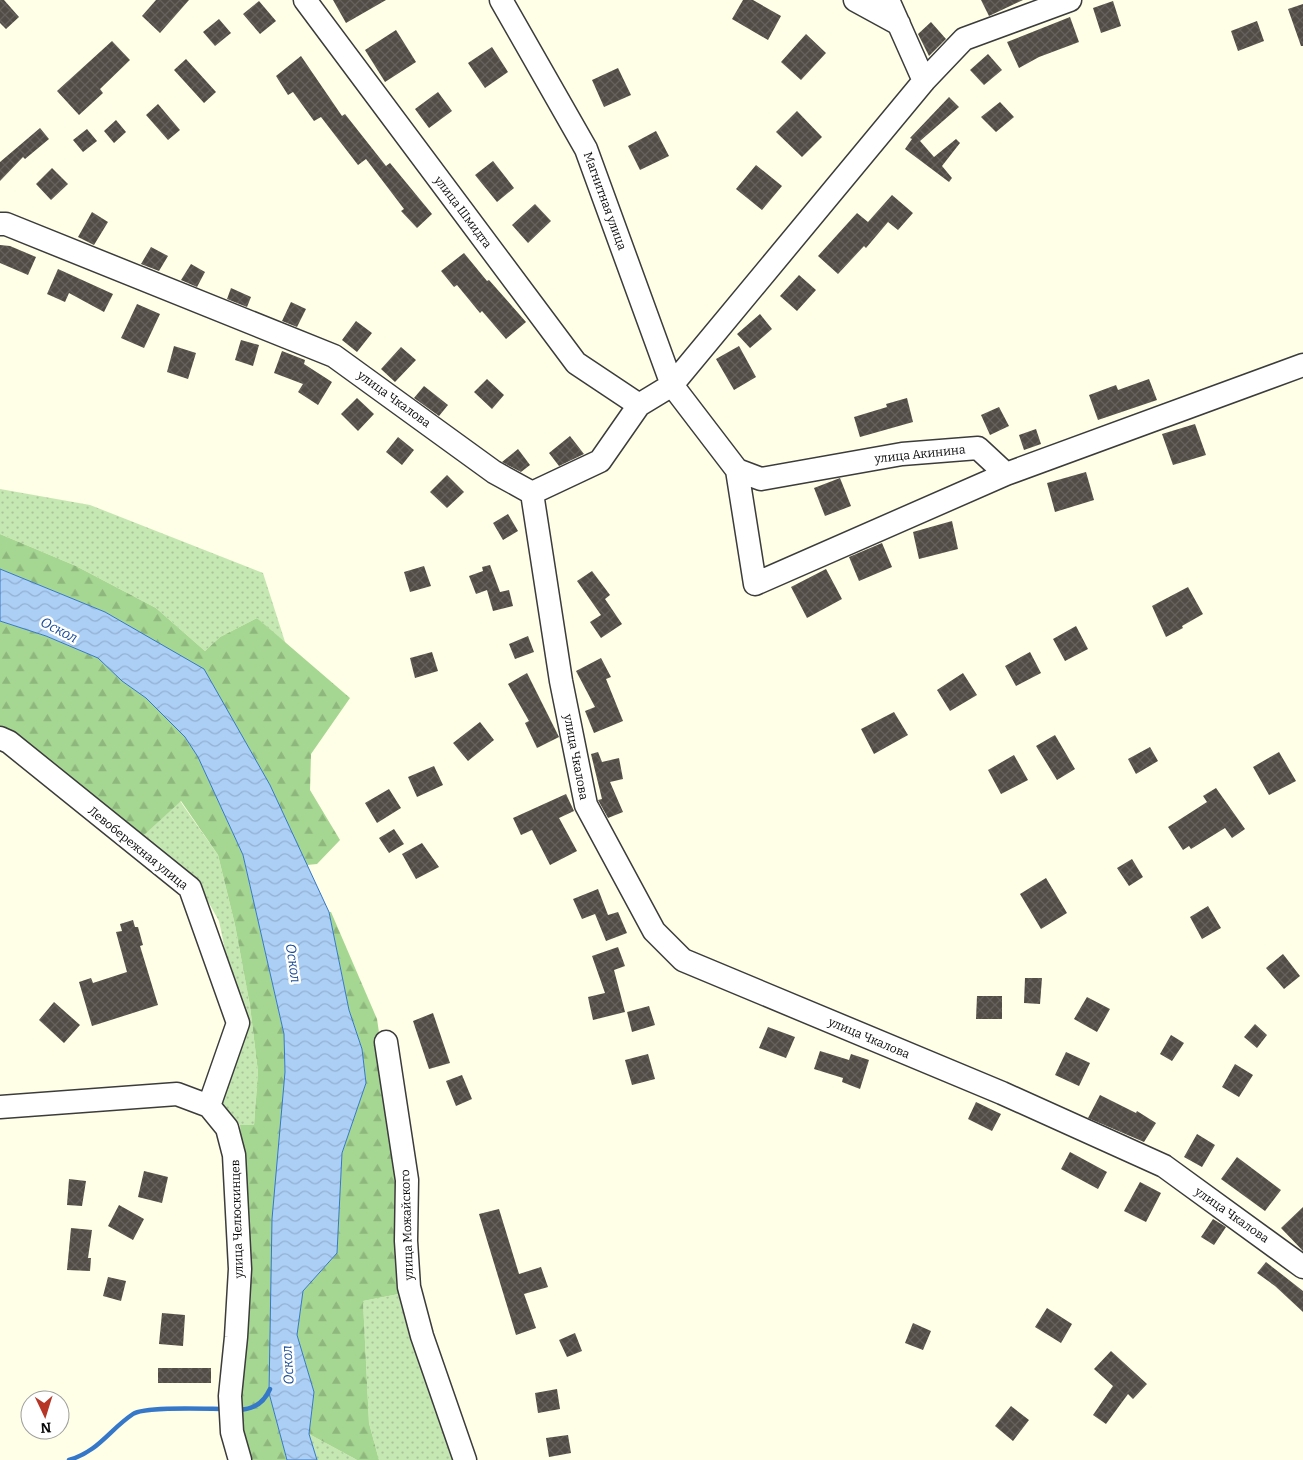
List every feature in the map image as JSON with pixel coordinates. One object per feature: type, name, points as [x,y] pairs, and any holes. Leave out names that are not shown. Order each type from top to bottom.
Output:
[{"type":"street","name":"улица Шмидта","points":[[305,0],[576,363],[640,405]]},
{"type":"street","name":"Магнитная улица","points":[[501,0],[586,150],[672,385]]},
{"type":"street","points":[[855,0],[899,24]]},
{"type":"street","points":[[888,0],[924,81]]},
{"type":"street","points":[[532,492],[600,461],[640,405],[672,385],[924,81],[964,38],[1070,0]]},
{"type":"street","name":"улица Чкалова","points":[[0,224],[6,224],[334,356],[494,472],[532,492],[561,681],[586,805],[654,931],[683,960],[1002,1093],[1164,1166],[1303,1267]]},
{"type":"street","points":[[672,385],[737,470],[755,584],[1006,474],[1303,365]]},
{"type":"street","name":"улица Акинина","points":[[737,470],[761,478],[902,454],[978,448],[1006,474]]},
{"type":"street","name":"Левобережная улица","points":[[0,738],[9,742],[190,888],[238,1023],[210,1106]]},
{"type":"street","name":"улица Можайского","points":[[386,1042],[407,1180],[406,1241],[409,1286],[422,1336],[465,1460]]},
{"type":"street","points":[[1,1103],[64,1104],[176,1094],[210,1106]]},
{"type":"street","name":"улица Челюскинцев","points":[[210,1106],[227,1128],[234,1155],[240,1269],[231,1404],[232,1432],[240,1460]]},
{"type":"green space","points":[[0,489],[90,505],[263,573],[286,645],[257,618],[220,637],[205,651],[156,608],[76,566],[0,534]]},
{"type":"green space","points":[[0,534],[76,566],[156,608],[205,651],[220,637],[257,618],[350,698],[311,754],[310,790],[340,840],[317,864],[307,865],[270,785],[204,670],[105,612],[0,569]]},
{"type":"green space","points":[[0,621],[46,636],[98,658],[122,681],[146,698],[185,737],[198,757],[243,855],[284,1034],[285,1072],[269,1393],[287,1460],[247,1460],[237,1427],[250,1264],[240,1125],[254,1125],[258,1072],[250,1006],[235,925],[218,855],[181,801],[142,837],[0,731]]},
{"type":"green space","points":[[180,801],[218,855],[235,925],[250,1006],[258,1072],[254,1125],[240,1125],[216,1101],[241,1026],[219,921],[195,878],[142,837]]},
{"type":"green space","points":[[329,912],[331,912],[377,1019],[400,1174],[404,1293],[363,1301],[369,1423],[379,1460],[357,1460],[309,1434],[314,1392],[297,1335],[303,1291],[337,1253],[342,1153],[366,1083],[362,1049],[349,1010]]},
{"type":"green space","points":[[404,1293],[457,1460],[379,1460],[369,1423],[363,1301]]},
{"type":"green space","points":[[309,1434],[357,1460],[317,1460]]},
{"type":"water","name":"Оскол","points":[[0,569],[105,612],[204,669],[270,785],[329,912],[349,1010],[362,1049],[366,1083],[342,1153],[337,1253],[303,1291],[297,1335],[314,1392],[309,1434],[317,1460],[287,1460],[269,1393],[272,1219],[285,1072],[284,1034],[243,855],[198,757],[185,737],[146,698],[122,681],[98,658],[46,636],[0,621]]},
{"type":"building","points":[[0,0],[4,0],[19,17],[6,29],[0,23]]},
{"type":"building","points":[[156,0],[189,0],[160,33],[142,16]]},
{"type":"building","points":[[333,0],[386,0],[346,23]]},
{"type":"building","points":[[743,0],[753,0],[781,16],[768,40],[732,19]]},
{"type":"building","points":[[981,0],[1023,0],[989,16]]},
{"type":"building","points":[[259,1],[276,21],[260,34],[243,14]]},
{"type":"building","points":[[1113,1],[1121,26],[1101,33],[1093,8]]},
{"type":"building","points":[[1303,4],[1303,46],[1301,46],[1288,9]]},
{"type":"building","points":[[1070,17],[1079,42],[1039,57],[1019,68],[1007,42]]},
{"type":"building","points":[[219,19],[231,33],[215,46],[203,32]]},
{"type":"building","points":[[1257,21],[1264,41],[1238,51],[1231,31]]},
{"type":"building","points":[[931,22],[946,39],[929,56],[918,34]]},
{"type":"building","points":[[396,30],[416,62],[385,82],[365,50]]},
{"type":"building","points":[[806,34],[826,53],[801,80],[781,62]]},
{"type":"building","points":[[112,41],[130,60],[100,89],[103,93],[79,115],[57,91]]},
{"type":"building","points":[[492,47],[508,72],[485,88],[468,63]]},
{"type":"building","points":[[988,54],[1002,70],[984,85],[970,70]]},
{"type":"building","points":[[301,56],[342,116],[345,114],[386,166],[390,163],[432,214],[417,228],[401,211],[404,209],[366,159],[358,165],[321,117],[314,121],[293,92],[288,95],[276,76]]},
{"type":"building","points":[[186,59],[216,92],[204,103],[174,70]]},
{"type":"building","points":[[618,68],[631,95],[604,107],[592,80]]},
{"type":"building","points":[[438,92],[452,111],[429,128],[415,109]]},
{"type":"building","points":[[949,97],[959,107],[920,141],[934,157],[956,139],[960,143],[942,166],[952,178],[949,182],[905,149],[912,139],[910,138]]},
{"type":"building","points":[[1000,102],[1014,117],[996,132],[981,117]]},
{"type":"building","points":[[158,104],[180,130],[168,140],[146,115]]},
{"type":"building","points":[[797,111],[822,137],[802,157],[776,132]]},
{"type":"building","points":[[116,120],[126,132],[114,143],[104,131]]},
{"type":"building","points":[[40,128],[49,139],[25,159],[23,157],[0,181],[0,162]]},
{"type":"building","points":[[87,129],[97,141],[83,152],[73,140]]},
{"type":"building","points":[[656,131],[669,156],[640,170],[628,146]]},
{"type":"building","points":[[493,161],[514,188],[497,202],[475,175]]},
{"type":"building","points":[[756,165],[782,186],[762,210],[736,189]]},
{"type":"building","points":[[52,168],[68,184],[51,200],[36,184]]},
{"type":"building","points":[[892,195],[913,213],[898,230],[888,222],[866,248],[864,246],[838,274],[818,256],[857,213],[868,222]]},
{"type":"building","points":[[535,204],[551,221],[528,243],[512,225]]},
{"type":"building","points":[[92,212],[108,222],[94,245],[78,237]]},
{"type":"building","points":[[0,245],[10,246],[36,257],[28,275],[0,263]]},
{"type":"building","points":[[151,247],[168,256],[159,271],[141,264]]},
{"type":"building","points":[[464,253],[487,281],[489,280],[526,322],[506,339],[482,311],[480,313],[457,285],[454,287],[441,271]]},
{"type":"building","points":[[191,264],[205,272],[197,287],[181,280]]},
{"type":"building","points":[[58,269],[113,294],[104,312],[69,293],[65,302],[47,294]]},
{"type":"building","points":[[799,275],[816,290],[797,311],[780,296]]},
{"type":"building","points":[[231,288],[251,297],[247,307],[227,299]]},
{"type":"building","points":[[291,302],[306,309],[297,327],[282,321]]},
{"type":"building","points":[[137,304],[160,314],[144,348],[121,338]]},
{"type":"building","points":[[760,314],[772,329],[750,348],[737,334]]},
{"type":"building","points":[[356,321],[372,333],[357,352],[342,340]]},
{"type":"building","points":[[241,340],[259,345],[253,366],[235,360]]},
{"type":"building","points":[[174,346],[196,353],[188,379],[167,372]]},
{"type":"building","points":[[739,346],[756,377],[734,390],[716,359]]},
{"type":"building","points":[[401,347],[416,360],[395,382],[381,369]]},
{"type":"building","points":[[282,351],[305,360],[304,364],[332,382],[318,405],[298,392],[303,384],[274,373]]},
{"type":"building","points":[[487,379],[504,395],[492,409],[474,392]]},
{"type":"building","points":[[1149,379],[1157,400],[1098,420],[1089,395],[1116,385],[1118,390]]},
{"type":"building","points":[[424,386],[448,405],[439,416],[414,398]]},
{"type":"building","points":[[357,398],[374,414],[358,431],[341,414]]},
{"type":"building","points":[[907,398],[913,422],[860,437],[854,417],[887,407],[886,404]]},
{"type":"building","points":[[999,407],[1009,426],[990,435],[981,415]]},
{"type":"building","points":[[1195,424],[1206,455],[1173,465],[1162,434]]},
{"type":"building","points":[[1036,429],[1041,444],[1024,450],[1019,435]]},
{"type":"building","points":[[570,436],[584,454],[559,466],[549,453]]},
{"type":"building","points":[[398,437],[414,450],[402,465],[386,452]]},
{"type":"building","points":[[518,449],[530,465],[521,472],[502,462]]},
{"type":"building","points":[[1086,472],[1094,500],[1055,512],[1047,483]]},
{"type":"building","points":[[447,475],[464,492],[447,508],[430,492]]},
{"type":"building","points":[[840,478],[851,506],[825,516],[814,488]]},
{"type":"building","points":[[508,514],[518,531],[503,540],[493,523]]},
{"type":"building","points":[[952,521],[958,549],[919,559],[913,532]]},
{"type":"building","points":[[882,543],[892,567],[859,581],[849,557]]},
{"type":"building","points":[[490,565],[500,592],[509,590],[513,606],[493,611],[487,590],[476,594],[469,576],[483,571],[482,567]]},
{"type":"building","points":[[424,566],[431,586],[410,592],[404,572]]},
{"type":"building","points":[[826,569],[842,599],[807,618],[791,587]]},
{"type":"building","points":[[592,571],[610,595],[605,599],[622,624],[601,638],[590,622],[601,615],[577,581]]},
{"type":"building","points":[[1188,587],[1203,614],[1166,637],[1152,606]]},
{"type":"building","points":[[1076,626],[1088,649],[1065,661],[1053,639]]},
{"type":"building","points":[[528,636],[534,652],[515,659],[509,644]]},
{"type":"building","points":[[432,652],[438,671],[415,678],[410,658]]},
{"type":"building","points":[[1030,652],[1041,673],[1016,686],[1005,666]]},
{"type":"building","points":[[601,658],[611,677],[606,679],[623,721],[594,733],[585,711],[595,707],[576,671]]},
{"type":"building","points":[[527,673],[559,737],[537,748],[525,723],[529,721],[508,684]]},
{"type":"building","points":[[963,673],[977,695],[950,711],[937,690]]},
{"type":"building","points":[[894,712],[908,735],[874,754],[861,729]]},
{"type":"building","points":[[480,722],[494,740],[468,761],[453,743]]},
{"type":"building","points":[[1055,735],[1075,769],[1057,780],[1036,746]]},
{"type":"building","points":[[1150,747],[1158,761],[1136,774],[1128,759]]},
{"type":"building","points":[[598,752],[602,762],[619,758],[623,779],[610,782],[623,812],[608,818],[598,800],[602,799],[591,754]]},
{"type":"building","points":[[1279,752],[1296,781],[1269,795],[1253,767]]},
{"type":"building","points":[[1014,755],[1028,780],[1001,794],[988,770]]},
{"type":"building","points":[[434,766],[443,785],[417,797],[408,777]]},
{"type":"building","points":[[1216,788],[1245,829],[1232,838],[1225,828],[1191,849],[1189,846],[1183,850],[1168,827],[1207,802],[1203,796]]},
{"type":"building","points":[[389,789],[401,808],[377,823],[365,803]]},
{"type":"building","points":[[566,794],[574,811],[559,818],[577,851],[550,865],[532,830],[521,835],[513,818]]},
{"type":"building","points":[[394,829],[404,844],[389,853],[379,838]]},
{"type":"building","points":[[422,843],[439,867],[416,879],[402,854]]},
{"type":"building","points":[[1132,859],[1143,877],[1129,886],[1117,868]]},
{"type":"building","points":[[1046,878],[1067,913],[1041,929],[1020,894]]},
{"type":"building","points":[[598,889],[608,915],[618,912],[627,933],[606,941],[595,914],[582,919],[573,899]]},
{"type":"building","points":[[1208,906],[1221,928],[1202,939],[1190,917]]},
{"type":"building","points":[[133,920],[135,927],[138,927],[143,945],[140,946],[158,1005],[92,1026],[79,982],[91,978],[93,983],[127,972],[116,932],[122,931],[120,924]]},
{"type":"building","points":[[618,947],[625,966],[614,970],[625,1012],[593,1020],[588,997],[605,993],[592,956]]},
{"type":"building","points":[[1283,954],[1300,976],[1284,989],[1266,968]]},
{"type":"building","points":[[1025,978],[1042,978],[1040,1004],[1024,1003]]},
{"type":"building","points":[[977,996],[1002,996],[1002,1019],[976,1019]]},
{"type":"building","points":[[1087,997],[1110,1009],[1097,1032],[1074,1019]]},
{"type":"building","points":[[54,1002],[80,1025],[64,1043],[39,1020]]},
{"type":"building","points":[[649,1006],[655,1025],[632,1032],[627,1012]]},
{"type":"building","points":[[433,1013],[450,1063],[429,1069],[413,1021]]},
{"type":"building","points":[[1255,1024],[1267,1035],[1257,1048],[1244,1037]]},
{"type":"building","points":[[768,1027],[795,1037],[786,1058],[759,1048]]},
{"type":"building","points":[[1171,1035],[1184,1043],[1172,1061],[1160,1054]]},
{"type":"building","points":[[820,1051],[849,1060],[851,1054],[869,1060],[860,1089],[842,1082],[843,1078],[814,1069]]},
{"type":"building","points":[[1066,1052],[1090,1063],[1079,1086],[1055,1075]]},
{"type":"building","points":[[648,1054],[655,1079],[632,1085],[625,1060]]},
{"type":"building","points":[[1235,1064],[1253,1075],[1239,1097],[1222,1087]]},
{"type":"building","points":[[462,1075],[472,1099],[456,1106],[446,1081]]},
{"type":"building","points":[[1100,1095],[1136,1113],[1137,1111],[1156,1123],[1144,1142],[1088,1118]]},
{"type":"building","points":[[976,1102],[1001,1114],[992,1131],[968,1119]]},
{"type":"building","points":[[1197,1134],[1215,1145],[1202,1167],[1184,1157]]},
{"type":"building","points":[[1070,1152],[1107,1172],[1098,1189],[1061,1169]]},
{"type":"building","points":[[1237,1157],[1281,1190],[1265,1211],[1221,1179]]},
{"type":"building","points":[[144,1171],[168,1177],[162,1203],[138,1197]]},
{"type":"building","points":[[69,1179],[86,1181],[82,1206],[67,1205]]},
{"type":"building","points":[[1140,1182],[1161,1193],[1146,1222],[1124,1211]]},
{"type":"building","points":[[119,1205],[144,1219],[133,1240],[108,1226]]},
{"type":"building","points":[[1303,1207],[1303,1251],[1281,1228]]},
{"type":"building","points":[[499,1209],[519,1274],[541,1267],[548,1287],[524,1294],[536,1328],[516,1335],[479,1214]]},
{"type":"building","points":[[1213,1219],[1226,1227],[1214,1245],[1201,1237]]},
{"type":"building","points":[[71,1228],[92,1230],[88,1258],[91,1258],[90,1271],[67,1270]]},
{"type":"building","points":[[1266,1262],[1303,1291],[1303,1312],[1275,1286],[1257,1273]]},
{"type":"building","points":[[108,1277],[126,1281],[121,1301],[103,1296]]},
{"type":"building","points":[[1047,1308],[1072,1324],[1061,1343],[1035,1327]]},
{"type":"building","points":[[162,1313],[185,1315],[183,1346],[159,1344]]},
{"type":"building","points":[[913,1323],[931,1331],[923,1350],[905,1343]]},
{"type":"building","points":[[575,1333],[582,1351],[567,1357],[559,1340]]},
{"type":"building","points":[[1111,1351],[1147,1384],[1133,1399],[1128,1394],[1106,1424],[1093,1415],[1113,1386],[1094,1369]]},
{"type":"building","points":[[158,1368],[211,1368],[211,1383],[158,1383]]},
{"type":"building","points":[[557,1389],[560,1409],[538,1413],[535,1393]]},
{"type":"building","points":[[1011,1406],[1029,1420],[1013,1441],[995,1426]]},
{"type":"building","points":[[568,1435],[571,1453],[549,1457],[546,1438]]},
{"type":"waterway","points":[[237,1410],[248,1409],[257,1405],[270,1389]]},
{"type":"waterway","points":[[69,1460],[96,1446],[125,1420],[140,1411],[192,1408],[225,1409]]}]
